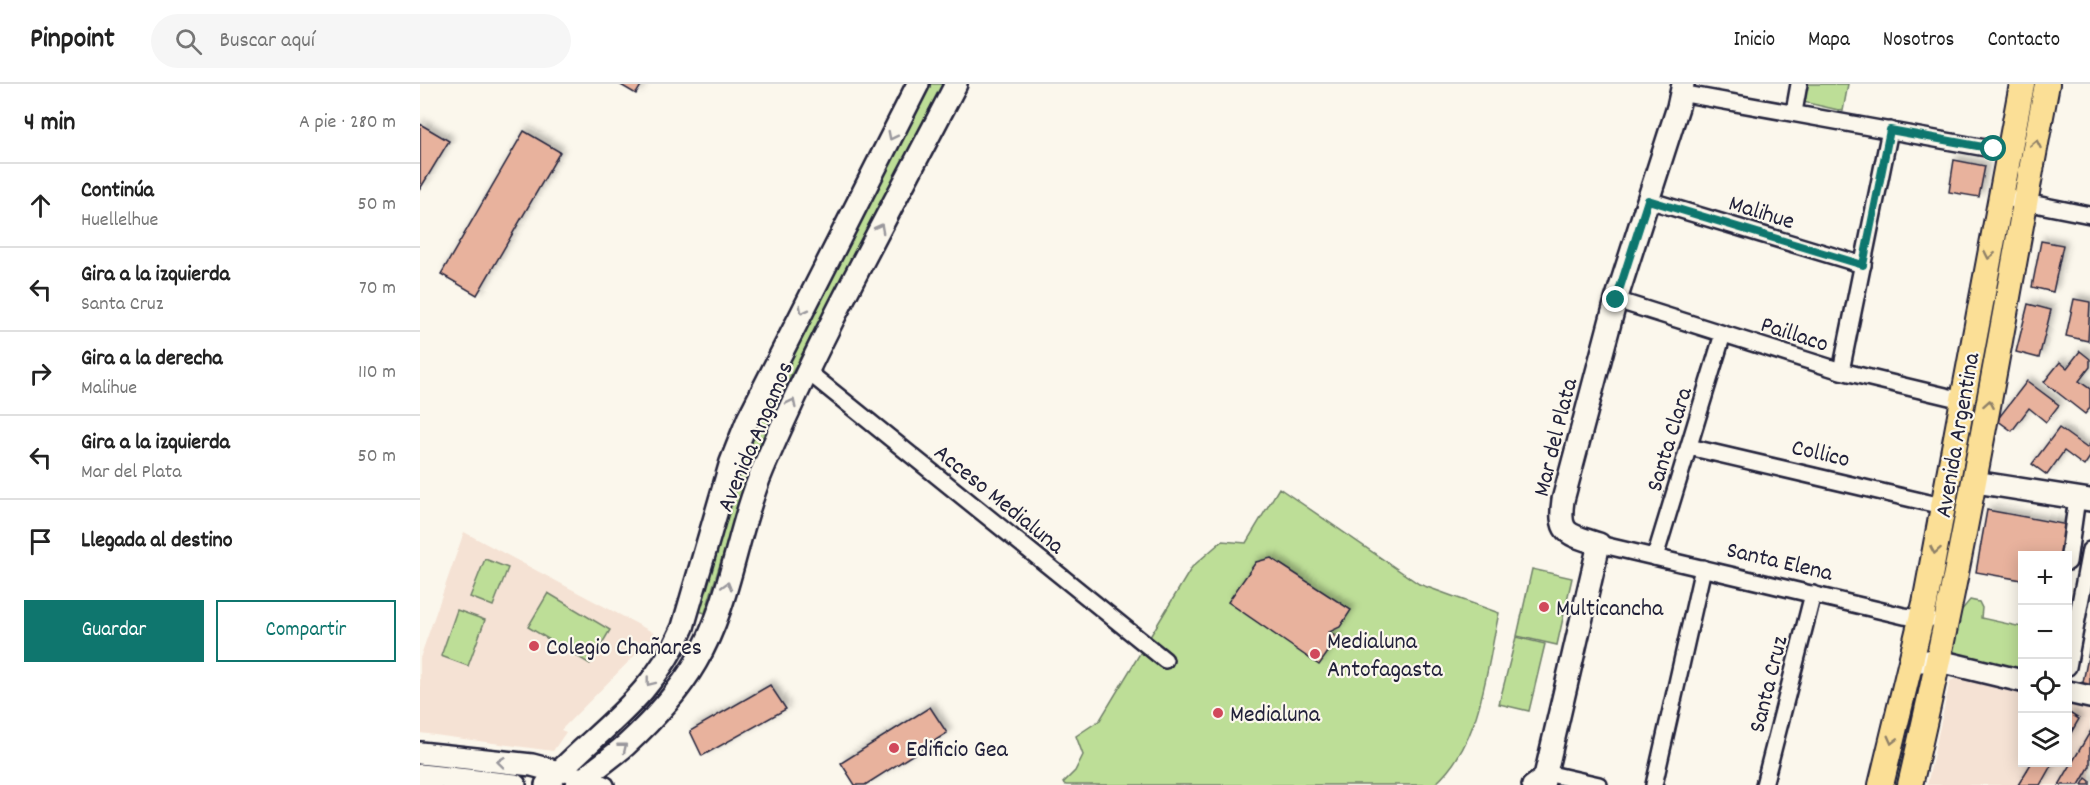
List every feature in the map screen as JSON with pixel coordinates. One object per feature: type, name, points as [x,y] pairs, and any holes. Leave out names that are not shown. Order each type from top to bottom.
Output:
[{"type":"main road","name":"Avenida Angamos","points":[[568,781],[632,706],[674,648],[731,462],[748,419],[918,84]]},
{"type":"main road","name":"Avenida Angamos","points":[[568,781],[625,746],[656,715],[695,664],[718,612],[761,473],[807,371],[956,84]]},
{"type":"main road","name":"Avenida Argentina","points":[[1881,785],[1922,620],[2022,84]]},
{"type":"main road","name":"Avenida Argentina","points":[[1910,785],[1939,661],[1975,482],[2047,84]]},
{"type":"main road","name":"Mar del Plata","points":[[1599,543],[1571,535],[1560,520],[1563,501],[1616,300],[1682,89]]},
{"type":"main road","points":[[1962,400],[1967,405],[1970,414],[1965,473],[1975,482],[2084,499]]},
{"type":"main road","points":[[1540,781],[1599,543]]},
{"type":"main road","points":[[1911,664],[1924,659],[1939,661],[2018,680]]},
{"type":"main road","points":[[2072,693],[2090,697]]},
{"type":"main road","points":[[420,753],[532,765],[568,781]]},
{"type":"main road","points":[[420,775],[515,785]]},
{"type":"street","points":[[1794,112],[1799,84]]},
{"type":"street","points":[[1682,89],[2008,152]]},
{"type":"street","points":[[1841,371],[1890,130]]},
{"type":"street","points":[[2000,197],[2090,214]]},
{"type":"street","name":"Malihue","points":[[1648,200],[1863,265]]},
{"type":"street","name":"Paillaco","points":[[1616,300],[1841,371],[1962,400]]},
{"type":"street","name":"Santa Clara","points":[[1655,557],[1723,334]]},
{"type":"street","name":"Acceso Medialuna","points":[[807,371],[1165,660]]},
{"type":"street","name":"Collico","points":[[1689,447],[1942,506]]},
{"type":"street","points":[[2070,551],[2084,499]]},
{"type":"street","name":"Santa Elena","points":[[1599,543],[1922,620],[1949,613]]},
{"type":"street","points":[[2069,659],[2090,550]]},
{"type":"street","points":[[1654,785],[1703,568]]},
{"type":"street","name":"Santa Cruz","points":[[1764,785],[1813,594]]},
{"type":"street","points":[[568,781],[607,785]]},
{"type":"street","points":[[1540,781],[1599,785]]},
{"type":"shaded area","name":"Colegio Chañares","points":[[464,532],[656,634],[561,730],[566,732],[553,751],[420,733],[420,658]]},
{"type":"shaded area","points":[[1961,676],[2018,690],[2018,767],[2072,767],[2072,703],[2090,707],[2090,785],[1927,785],[1950,681]]},
{"type":"green space","points":[[924,84],[943,84],[780,396],[748,473],[705,613],[693,609],[751,425]]},
{"type":"green space","points":[[1806,84],[1848,84],[1843,111],[1803,102]]},
{"type":"green space","name":"Medialuna Antofagasta","points":[[1279,488],[1419,584],[1499,613],[1480,705],[1463,749],[1450,768],[1434,785],[1066,785],[1063,783],[1075,771],[1083,755],[1076,736],[1100,720],[1192,567],[1222,541],[1246,543]]},
{"type":"green space","points":[[485,559],[508,568],[493,606],[470,597]]},
{"type":"green space","name":"Multicancha","points":[[1532,569],[1572,578],[1557,645],[1517,636]]},
{"type":"green space","points":[[548,593],[610,630],[590,664],[528,627]]},
{"type":"green space","points":[[1970,600],[1979,602],[1982,608],[1981,618],[2018,626],[2018,669],[1952,654],[1960,612]]},
{"type":"green space","points":[[457,610],[485,620],[468,666],[441,656]]},
{"type":"green space","name":"Multicancha","points":[[1516,637],[1545,644],[1529,711],[1499,704]]},
{"type":"green space","points":[[1919,669],[1927,671],[1901,785],[1892,785]]},
{"type":"building","points":[[619,84],[642,84],[636,94]]},
{"type":"building","points":[[420,124],[449,141],[420,189]]},
{"type":"building","points":[[524,131],[560,152],[477,295],[441,274]]},
{"type":"building","points":[[1954,160],[1985,166],[1979,197],[1949,192]]},
{"type":"building","points":[[2041,241],[2063,245],[2053,292],[2032,287]]},
{"type":"building","points":[[2074,299],[2090,302],[2088,341],[2066,336]]},
{"type":"building","points":[[2028,304],[2051,310],[2039,358],[2016,352]]},
{"type":"building","points":[[2080,351],[2090,359],[2090,367],[2079,381],[2090,389],[2090,408],[2085,414],[2044,382],[2060,362],[2067,368]]},
{"type":"building","points":[[2027,381],[2059,405],[2046,422],[2029,408],[2012,431],[1997,420]]},
{"type":"building","points":[[2059,428],[2087,448],[2090,444],[2090,457],[2084,466],[2064,451],[2047,475],[2032,464]]},
{"type":"building","points":[[1987,510],[2068,525],[2064,551],[2018,551],[2018,579],[1976,572]]},
{"type":"building","points":[[1271,558],[1351,610],[1340,627],[1329,632],[1338,638],[1319,665],[1228,602],[1256,562]]},
{"type":"building","points":[[2090,647],[2090,689],[2082,687]]},
{"type":"building","points":[[770,685],[786,709],[702,756],[690,731]]},
{"type":"building","name":"Edificio Gea","points":[[930,707],[947,733],[865,785],[855,785],[841,763]]},
{"type":"building","points":[[2072,715],[2079,719],[2072,731]]},
{"type":"building","points":[[2090,732],[2090,766],[2079,785],[2059,785],[2070,767],[2072,767],[2072,763]]},
{"type":"building","points":[[2029,767],[2050,767],[2040,785],[2018,785]]},
{"type":"building","points":[[2086,778],[2090,781],[2090,785],[2082,785]]},
{"type":"place","name":"Multicancha","points":[[1544,607]]},
{"type":"place","name":"Colegio Chañares","points":[[534,646]]},
{"type":"place","name":"Medialuna Antofagasta","points":[[1315,654]]},
{"type":"place","name":"Medialuna","points":[[1218,713]]},
{"type":"place","name":"Edificio Gea","points":[[894,748]]},
{"type":"route","points":[[1616,300],[1648,200],[1863,265],[1890,130],[1994,149]]}]
